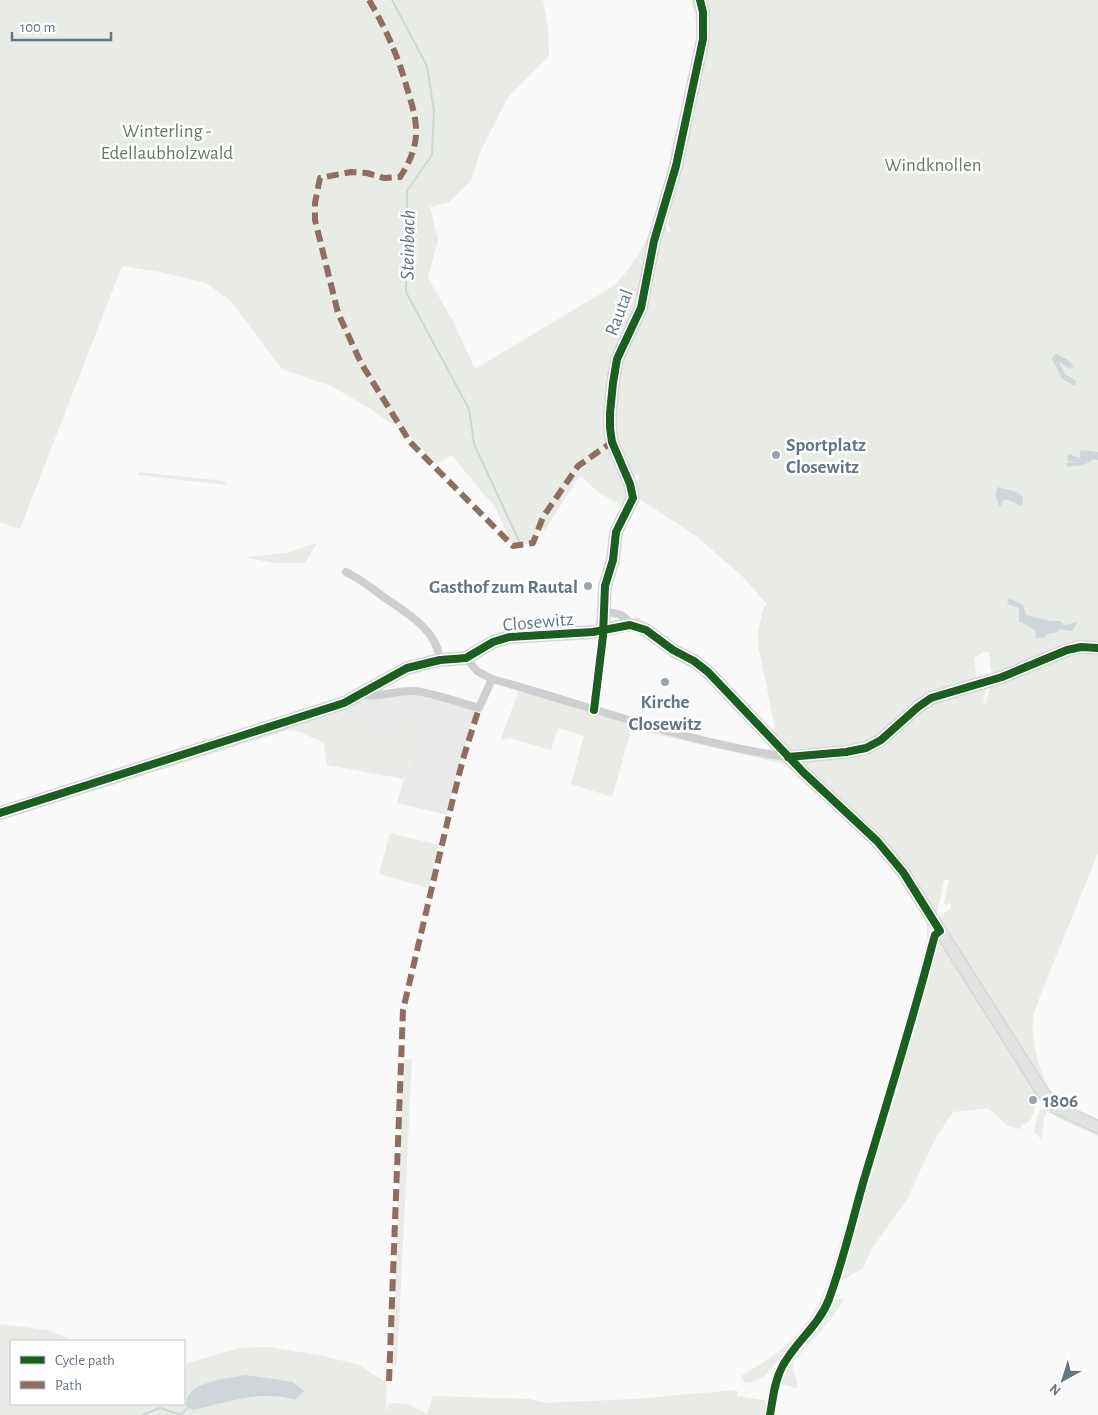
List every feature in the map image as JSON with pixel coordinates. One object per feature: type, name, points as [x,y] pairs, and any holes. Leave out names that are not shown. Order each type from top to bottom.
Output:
[{"type":"street","name":"Rautal","points":[[603,630],[605,586],[613,560],[616,532],[634,498],[612,442],[610,428],[615,367],[641,308],[654,241],[676,166],[703,38],[704,19],[700,0]]},
{"type":"street","points":[[346,572],[357,577],[416,620],[431,637],[439,653],[440,660]]},
{"type":"street","points":[[604,612],[622,615],[630,624],[646,630],[708,672],[788,757],[877,841],[902,872],[1043,1093],[1057,1108],[1098,1127]]},
{"type":"street","name":"Closewitz","points":[[0,813],[342,704],[407,668],[440,660],[466,658],[493,642],[509,638],[603,630],[630,624]]},
{"type":"street","points":[[594,710],[603,630]]},
{"type":"street","points":[[466,658],[477,671],[492,679],[686,736],[788,757],[846,752],[866,748],[882,740],[918,707],[931,698],[989,682],[1067,650],[1081,647],[1098,648]]},
{"type":"street","points":[[361,695],[374,696],[386,693],[415,691],[479,708],[492,679]]},
{"type":"street","points":[[770,1415],[777,1377],[782,1366],[819,1319],[828,1301],[845,1251],[863,1183],[912,1022],[935,935],[940,931]]},
{"type":"shaded area","points":[[1057,354],[1068,360],[1074,367],[1070,369],[1059,362],[1065,374],[1076,381],[1075,386],[1062,379],[1052,359]]},
{"type":"shaded area","points":[[1080,450],[1098,452],[1098,460],[1093,459],[1084,465],[1067,467],[1066,464],[1069,462],[1083,463],[1068,461],[1067,457],[1069,454],[1080,458]]},
{"type":"shaded area","points":[[998,487],[1019,493],[1023,498],[1022,506],[1006,499],[999,506],[996,494]]},
{"type":"shaded area","points":[[1009,598],[1023,605],[1026,615],[1050,621],[1060,621],[1064,625],[1078,622],[1072,631],[1060,629],[1055,633],[1047,634],[1043,638],[1036,638],[1035,630],[1019,621],[1018,607],[1007,604]]},
{"type":"shaded area","points":[[415,694],[476,710],[447,815],[397,803],[420,729],[389,744],[379,742],[351,723],[345,705],[388,695]]},
{"type":"shaded area","points":[[245,1375],[293,1382],[304,1391],[295,1400],[282,1397],[257,1396],[194,1410],[187,1408],[187,1399],[191,1392],[198,1387],[217,1380]]},
{"type":"green space","name":"Winterling - Edellaubholzwald","points":[[0,0],[543,0],[548,28],[549,56],[508,97],[481,150],[471,181],[449,202],[430,207],[438,240],[428,278],[453,321],[475,369],[615,285],[640,252],[651,230],[666,182],[672,146],[695,52],[697,26],[690,0],[695,0],[699,13],[700,38],[636,315],[607,412],[630,497],[626,508],[598,492],[580,475],[545,530],[539,527],[533,543],[513,546],[494,505],[452,455],[436,464],[405,429],[389,422],[331,386],[282,369],[231,301],[206,283],[160,272],[122,266],[20,529],[0,522]]},
{"type":"green space","name":"Windknollen","points":[[703,0],[1098,0],[1098,645],[995,677],[991,670],[989,652],[983,652],[974,658],[977,682],[946,691],[886,733],[854,748],[788,751],[778,742],[779,737],[769,732],[775,727],[758,645],[758,630],[764,607],[767,604],[742,576],[695,535],[639,499],[635,490],[639,473],[632,477],[615,441],[615,383],[664,222],[668,232],[671,231],[668,225],[670,209],[679,168]]},
{"type":"green space","points":[[139,472],[225,481],[226,485],[138,475]]},
{"type":"green space","points":[[317,543],[305,563],[272,563],[249,558],[287,553]]},
{"type":"green space","points":[[1098,651],[1098,853],[1040,996],[1034,1015],[1033,1038],[1038,1060],[1051,1091],[1066,1105],[1098,1120],[1098,1124],[1055,1102],[939,924],[941,916],[951,908],[950,902],[947,905],[944,904],[949,880],[944,880],[937,913],[932,915],[904,870],[802,767],[805,760],[857,753],[926,704],[973,689],[986,688],[983,703],[986,704],[991,684],[1068,652]]},
{"type":"green space","points":[[519,690],[786,760],[888,858],[928,918],[930,940],[909,1021],[832,1282],[823,1303],[809,1326],[764,1376],[755,1381],[745,1383],[741,1376],[761,1364],[796,1336],[804,1327],[824,1293],[901,1041],[927,940],[926,920],[886,859],[784,764],[650,733],[632,727],[612,797],[571,784],[584,736],[558,728],[551,750],[510,738],[500,741]]},
{"type":"green space","points":[[346,707],[351,723],[366,719],[373,736],[379,741],[389,744],[396,721],[420,729],[404,779],[327,765],[324,743],[300,732],[288,730],[100,789],[99,784],[338,708],[340,712]]},
{"type":"green space","points":[[390,833],[439,845],[429,888],[379,874]]},
{"type":"green space","points":[[938,942],[945,945],[1037,1092],[1034,1112],[1030,1121],[1022,1125],[1020,1129],[1008,1126],[988,1108],[953,1112],[937,1136],[908,1198],[871,1250],[863,1268],[841,1281],[935,945]]},
{"type":"green space","points":[[412,1059],[397,1363],[392,1369],[404,1060]]},
{"type":"green space","points":[[1045,1105],[1050,1105],[1098,1131],[1098,1136],[1047,1111],[1044,1118],[1042,1140],[1034,1132],[1036,1121]]},
{"type":"green space","points":[[836,1299],[845,1299],[826,1325],[793,1362],[797,1388],[778,1384],[791,1358]]},
{"type":"green space","points":[[0,1324],[48,1330],[73,1340],[10,1340],[10,1405],[185,1405],[185,1364],[240,1348],[269,1347],[324,1356],[359,1365],[384,1381],[387,1386],[386,1412],[390,1403],[408,1404],[427,1414],[433,1396],[530,1399],[544,1403],[634,1399],[737,1390],[737,1396],[768,1401],[767,1415],[0,1415]],"holes":[[[293,1382],[295,1400],[282,1397],[257,1396],[194,1410]]]},
{"type":"waterway","name":"Steinbach","points":[[392,0],[427,66],[434,110],[432,155],[407,191],[406,292],[469,409],[474,444],[519,541]]},
{"type":"waterway","points":[[142,1415],[160,1408],[181,1415],[187,1408]]},
{"type":"marked path","points":[[369,0],[386,32],[400,65],[414,114],[416,136],[412,155],[400,177],[384,178],[367,173],[351,172],[320,178],[315,203],[315,220],[338,313],[361,363],[410,442],[513,546],[533,543],[543,517],[578,466],[612,442]]},
{"type":"marked path","points":[[389,1381],[403,1010],[463,759],[479,708]]},
{"type":"cycle path","points":[[594,710],[603,636],[605,586],[613,560],[616,532],[633,498],[630,484],[612,442],[610,413],[613,383],[617,359],[641,308],[654,241],[676,166],[703,39],[703,12],[700,0]]},
{"type":"cycle path","points":[[0,813],[344,703],[407,668],[440,660],[466,658],[493,642],[509,637],[593,632],[630,625],[646,630],[673,650],[694,661],[708,672],[804,773],[877,841],[903,872],[940,931],[935,935],[834,1285],[825,1309],[787,1358],[779,1373],[770,1415]]},
{"type":"cycle path","points":[[788,757],[846,752],[866,748],[881,740],[931,698],[1002,677],[1067,650],[1081,647],[1098,648]]},
{"type":"place","name":"Sportplatz Closewitz","points":[[776,455]]},
{"type":"place","name":"Gasthof zum Rautal","points":[[588,586]]},
{"type":"place","name":"Kirche Closewitz","points":[[665,682]]},
{"type":"place","name":"1806","points":[[1033,1100]]}]
